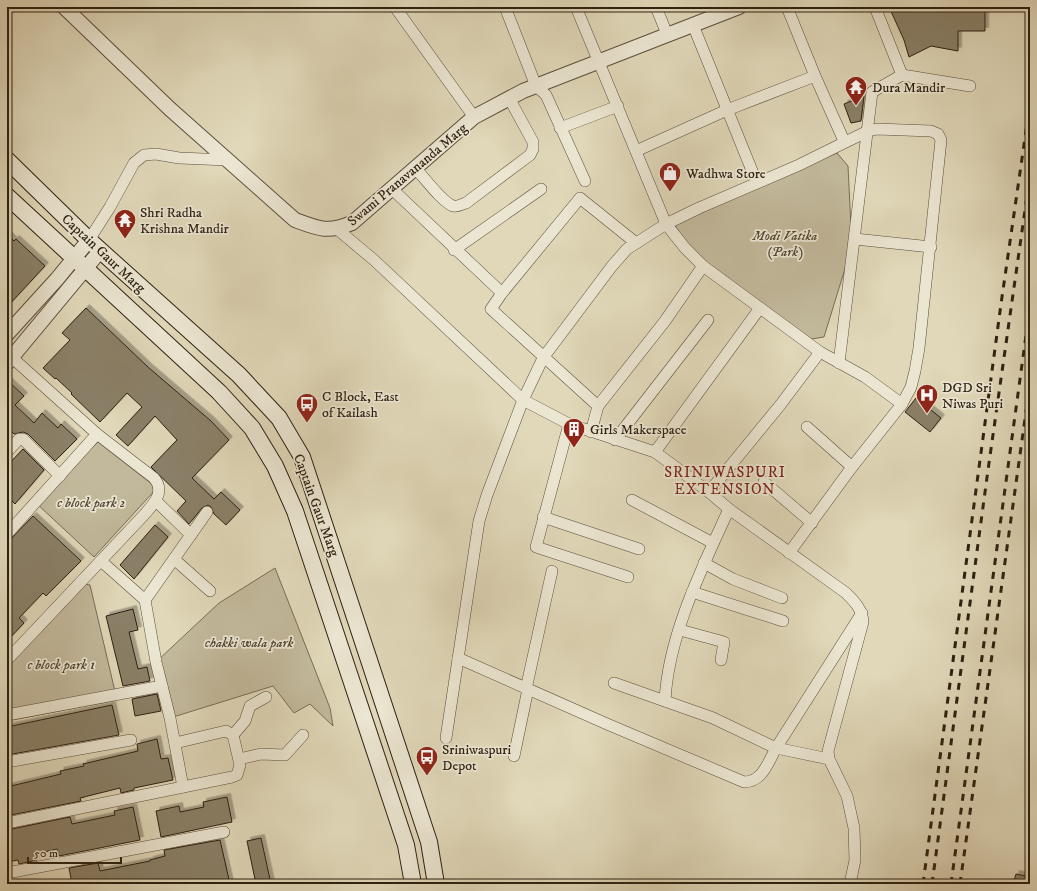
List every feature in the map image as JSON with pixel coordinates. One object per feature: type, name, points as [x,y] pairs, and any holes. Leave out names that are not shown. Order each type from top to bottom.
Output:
[{"type":"main road","name":"Captain Gaur Marg","points":[[7,160],[95,245],[239,375],[278,418],[302,457],[430,842],[436,884]]},
{"type":"main road","name":"Captain Gaur Marg","points":[[7,196],[219,392],[252,428],[275,466],[295,511],[406,845],[413,884]]},
{"type":"street","name":"Swami Pranavananda Marg","points":[[64,7],[170,109],[296,220],[319,229],[337,229],[352,223],[474,117],[509,98],[598,60],[739,7]]},
{"type":"street","points":[[395,7],[474,117]]},
{"type":"street","points":[[505,7],[536,86],[546,95],[585,181]]},
{"type":"street","points":[[576,7],[666,224],[685,248],[703,266],[820,352],[865,377],[902,404]]},
{"type":"street","points":[[656,7],[667,34]]},
{"type":"street","points":[[787,7],[815,76],[844,141]]},
{"type":"street","points":[[875,7],[902,75]]},
{"type":"street","points":[[693,25],[757,183]]},
{"type":"street","points":[[839,363],[872,92],[902,75],[970,86]]},
{"type":"street","points":[[636,151],[728,110],[815,76]]},
{"type":"street","points":[[415,168],[446,201],[454,206],[466,203],[525,160],[533,150],[533,142],[509,98]]},
{"type":"street","points":[[560,128],[618,106]]},
{"type":"street","points":[[446,738],[479,521],[487,495],[523,400],[543,358],[612,266],[636,243],[666,224],[799,165],[844,141],[877,129],[931,131],[938,134],[941,140],[931,247],[915,371],[911,387],[902,404],[852,467],[789,553]]},
{"type":"street","points":[[7,660],[156,501],[159,492],[158,483],[97,434],[8,358],[95,245],[110,207],[134,163],[144,155],[156,154],[179,158],[228,160]]},
{"type":"street","points":[[392,189],[454,250],[502,293]]},
{"type":"street","points":[[454,250],[541,189]]},
{"type":"street","points":[[598,406],[490,309],[580,198],[636,243]]},
{"type":"street","points":[[337,229],[374,260],[523,400],[569,424],[655,452],[709,492],[729,509],[846,593],[856,604],[862,613],[863,622],[828,751],[829,759],[847,796],[854,828],[855,860],[850,884]]},
{"type":"street","points":[[855,239],[931,247]]},
{"type":"street","points":[[7,334],[80,264]]},
{"type":"street","points":[[591,432],[598,406],[665,321],[703,266]]},
{"type":"street","points":[[655,452],[760,308]]},
{"type":"street","points":[[616,440],[708,320]]},
{"type":"street","points":[[709,492],[781,404],[820,352]]},
{"type":"street","points":[[569,424],[536,547],[628,577]]},
{"type":"street","points":[[807,427],[852,467]]},
{"type":"street","points":[[7,534],[97,434]]},
{"type":"street","points":[[7,452],[19,439],[23,439],[60,476]]},
{"type":"street","points":[[764,482],[812,523]]},
{"type":"street","points":[[632,500],[713,543]]},
{"type":"street","points":[[156,501],[191,534]]},
{"type":"street","points":[[665,701],[666,675],[692,592],[729,509]]},
{"type":"street","points":[[146,600],[207,512]]},
{"type":"street","points":[[543,517],[639,549]]},
{"type":"street","points":[[174,559],[210,591]]},
{"type":"street","points":[[101,561],[146,600],[183,787]]},
{"type":"street","points":[[704,564],[733,579],[782,598]]},
{"type":"street","points":[[514,756],[552,571]]},
{"type":"street","points":[[692,592],[783,621]]},
{"type":"street","points":[[458,658],[744,782],[751,782],[758,778],[765,770],[776,748],[862,613]]},
{"type":"street","points":[[680,630],[724,642],[721,660]]},
{"type":"street","points":[[614,683],[713,718],[776,748],[829,759]]},
{"type":"street","points":[[7,715],[162,686]]},
{"type":"street","points":[[233,735],[245,721],[250,706],[266,697]]},
{"type":"street","points":[[7,823],[232,777],[240,770],[233,735],[226,731],[175,743]]},
{"type":"street","points":[[239,759],[261,754],[285,755],[303,735]]},
{"type":"street","points":[[7,762],[131,740]]},
{"type":"street","points":[[7,873],[224,832]]},
{"type":"green space","name":"Modi Vatika (Park)","points":[[837,153],[848,166],[851,228],[847,262],[824,337],[805,340],[689,250],[673,222]]},
{"type":"green space","name":"c block park 2","points":[[98,442],[157,488],[94,557],[36,503]]},
{"type":"green space","name":"chakki wala park","points":[[275,568],[330,708],[333,726],[310,704],[294,713],[273,686],[170,718],[156,662],[219,603]]},
{"type":"green space","name":"c block park 1","points":[[77,583],[90,585],[117,700],[7,721],[7,654]]},
{"type":"building","points":[[889,7],[985,7],[985,31],[958,31],[958,51],[931,46],[909,57],[904,40]]},
{"type":"building","name":"Dura Mandir","points":[[864,96],[861,121],[851,123],[844,104]]},
{"type":"building","points":[[7,234],[14,241],[16,239],[45,266],[7,307]]},
{"type":"building","points":[[86,308],[149,368],[211,421],[229,440],[192,478],[214,499],[221,492],[240,510],[226,525],[214,514],[211,507],[208,505],[202,508],[189,524],[177,511],[186,501],[151,467],[177,440],[155,416],[128,446],[116,435],[142,407],[127,393],[100,422],[71,394],[72,393],[43,368],[70,340],[62,333]]},
{"type":"building","points":[[7,380],[24,396],[15,405],[34,423],[42,413],[58,428],[61,424],[77,439],[55,461],[28,434],[23,432],[14,434],[7,427]]},
{"type":"building","points":[[916,398],[941,418],[930,432],[905,412]]},
{"type":"building","points":[[23,449],[44,470],[15,504],[7,496],[7,466]]},
{"type":"building","points":[[33,516],[81,561],[46,596],[43,593],[19,618],[24,623],[7,641],[7,543]]},
{"type":"building","points":[[155,525],[168,537],[134,579],[120,565]]},
{"type":"building","points":[[133,609],[138,630],[129,632],[138,669],[147,667],[150,681],[123,686],[106,616]]},
{"type":"building","points":[[157,694],[161,711],[135,716],[132,699]]},
{"type":"building","points":[[112,705],[119,735],[7,755],[7,727]]},
{"type":"building","points":[[157,739],[161,759],[168,758],[173,780],[134,788],[134,790],[121,793],[120,788],[80,798],[81,801],[11,815],[7,800],[7,787],[61,774],[60,771],[84,766],[83,764],[138,751],[137,744]]},
{"type":"building","points":[[227,797],[232,822],[161,837],[156,811],[179,806],[180,812],[204,807],[203,802]]},
{"type":"building","points":[[133,807],[140,840],[59,856],[57,849],[36,854],[37,860],[19,864],[18,860],[7,862],[7,830],[70,817],[72,824],[115,815],[114,811]]},
{"type":"building","points":[[261,838],[271,884],[256,884],[247,841]]},
{"type":"building","points":[[220,840],[230,884],[72,884],[69,868],[98,863],[100,871],[150,861],[165,856],[164,850]]},
{"type":"building","points":[[1016,874],[1030,877],[1030,884],[1013,884]]},
{"type":"railway","points":[[923,884],[1001,304],[1030,103]]},
{"type":"railway","points":[[932,884],[988,470],[1030,175]]},
{"type":"railway","points":[[951,884],[1030,306]]},
{"type":"railway","points":[[960,884],[1030,383]]},
{"type":"place","name":"Dura Mandir","points":[[856,106]]},
{"type":"place","name":"Wadhwa Store","points":[[670,192]]},
{"type":"place","name":"Shri Radha Krishna Mandir","points":[[125,240]]},
{"type":"place","name":"DGD Sri Niwas Puri","points":[[927,414]]},
{"type":"place","name":"C Block, East of Kailash","points":[[307,424]]},
{"type":"place","name":"Girls Makerspace","points":[[574,448]]},
{"type":"place","name":"Sriniwaspuri Depot","points":[[427,776]]},
{"type":"district","name":"SRINIWASPURI EXTENSION","points":[[725,480]]}]
